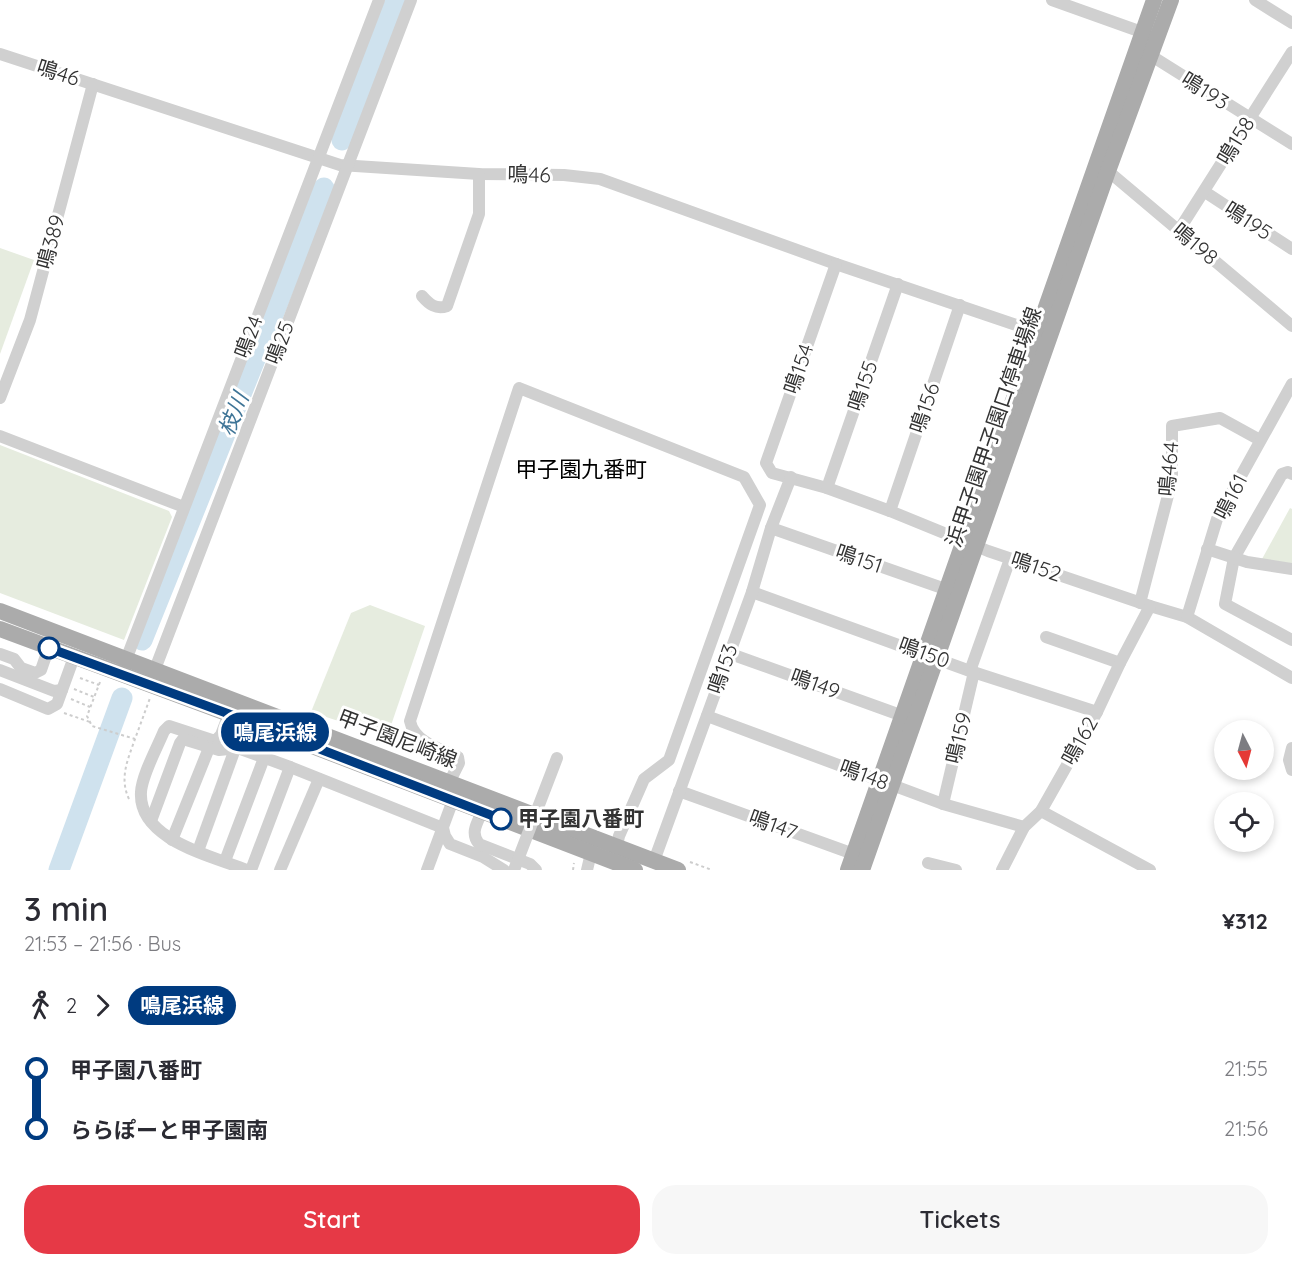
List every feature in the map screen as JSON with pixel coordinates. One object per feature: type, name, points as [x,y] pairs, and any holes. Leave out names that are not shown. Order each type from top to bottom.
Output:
[{"type":"main road","name":"浜甲子園甲子園口停車場線","points":[[1102,169],[1150,55],[1154,0]]},
{"type":"main road","name":"浜甲子園甲子園口停車場線","points":[[857,863],[1150,35],[1171,0]]},
{"type":"main road","name":"浜甲子園甲子園口停車場線","points":[[886,783],[903,716],[931,656],[948,590],[971,543]]},
{"type":"main road","name":"甲子園尼崎線","points":[[0,612],[123,667],[151,685],[451,792],[617,846],[678,870]]},
{"type":"main road","name":"甲子園尼崎線","points":[[0,629],[74,657],[123,667]]},
{"type":"main road","name":"甲子園尼崎線","points":[[151,685],[451,792],[482,812],[589,862],[635,870]]},
{"type":"street","name":"鳴24","points":[[123,667],[378,0]]},
{"type":"street","name":"鳴25","points":[[151,685],[411,0]]},
{"type":"street","points":[[1052,0],[1150,35]]},
{"type":"street","points":[[1255,0],[1292,23]]},
{"type":"street","name":"鳴158","points":[[1179,230],[1292,51]]},
{"type":"street","name":"鳴46","points":[[0,54],[347,166],[480,174],[564,175],[600,179],[836,264],[1044,335]]},
{"type":"street","name":"鳴193","points":[[1150,55],[1292,144]]},
{"type":"street","name":"鳴389","points":[[0,398],[30,320],[93,84]]},
{"type":"street","name":"鳴198","points":[[1102,169],[1291,324]]},
{"type":"street","points":[[422,296],[436,307],[447,306],[479,214],[480,174]]},
{"type":"street","name":"鳴195","points":[[1205,192],[1292,249]]},
{"type":"street","name":"鳴154","points":[[772,473],[766,463],[836,264]]},
{"type":"street","name":"鳴155","points":[[827,488],[898,284]]},
{"type":"street","name":"鳴156","points":[[890,511],[960,305]]},
{"type":"street","name":"鳴161","points":[[1187,617],[1218,519],[1292,384]]},
{"type":"street","points":[[427,870],[443,828],[459,763],[458,757],[420,739],[411,729],[410,721],[519,388],[744,477],[760,505],[669,760],[644,779],[619,836],[617,846]]},
{"type":"street","name":"鳴464","points":[[1145,605],[1172,480],[1172,426],[1220,418],[1260,440]]},
{"type":"street","points":[[0,436],[184,507]]},
{"type":"street","points":[[1292,474],[1288,472],[1282,474],[1234,558],[1225,604],[1292,640]]},
{"type":"street","name":"鳴152","points":[[772,473],[827,488],[1010,559],[1187,617],[1292,678]]},
{"type":"street","name":"鳴153","points":[[654,861],[752,592],[771,528],[790,477]]},
{"type":"street","name":"鳴151","points":[[771,528],[948,590]]},
{"type":"street","points":[[1207,549],[1234,558],[1292,569]]},
{"type":"street","name":"鳴159","points":[[943,804],[973,671],[1010,559]]},
{"type":"street","name":"鳴150","points":[[752,592],[973,671],[1097,712]]},
{"type":"street","name":"鳴162","points":[[1002,870],[1024,827],[1041,812],[1097,712],[1145,605]]},
{"type":"street","points":[[1046,637],[1120,663]]},
{"type":"street","points":[[0,661],[35,673],[41,670],[48,648]]},
{"type":"street","name":"鳴149","points":[[728,653],[903,716]]},
{"type":"street","points":[[0,654],[14,659],[21,668]]},
{"type":"street","points":[[0,690],[50,708],[57,704],[66,691],[74,657]]},
{"type":"street","points":[[0,670],[54,691],[66,691]]},
{"type":"street","points":[[229,714],[221,735],[215,741],[169,726],[164,731],[141,791],[142,805],[160,833],[198,851],[249,870],[290,767]]},
{"type":"street","name":"鳴148","points":[[707,716],[943,804],[1024,827]]},
{"type":"street","points":[[151,821],[183,739],[208,748],[235,749],[264,758],[443,828]]},
{"type":"street","points":[[172,840],[208,748]]},
{"type":"street","points":[[1292,748],[1289,760],[1292,770]]},
{"type":"street","points":[[198,851],[235,749]]},
{"type":"street","points":[[225,861],[264,758]]},
{"type":"street","points":[[514,870],[557,758]]},
{"type":"street","points":[[280,870],[319,779]]},
{"type":"street","name":"鳴147","points":[[680,791],[857,863]]},
{"type":"street","points":[[482,812],[474,838],[479,843],[531,864],[534,870]]},
{"type":"street","points":[[1041,812],[1150,870]]},
{"type":"street","points":[[443,828],[450,844],[483,857],[504,870]]},
{"type":"street","points":[[928,863],[956,870]]},
{"type":"path","points":[[74,675],[99,685]]},
{"type":"path","points":[[101,679],[87,716],[92,726],[135,739],[151,685]]},
{"type":"path","points":[[66,691],[94,697]]},
{"type":"path","points":[[66,691],[90,708]]},
{"type":"path","points":[[50,708],[90,722]]},
{"type":"path","points":[[573,870],[574,860]]},
{"type":"shaded area","points":[[0,248],[34,260],[0,354]]},
{"type":"shaded area","points":[[0,445],[169,511],[172,517],[124,640],[0,593]]},
{"type":"shaded area","points":[[1290,508],[1292,509],[1292,564],[1262,559]]},
{"type":"shaded area","points":[[370,605],[425,626],[387,737],[311,712],[351,613]]},
{"type":"waterway","name":"枝川","points":[[342,140],[396,0]]},
{"type":"waterway","name":"枝川","points":[[142,640],[324,188]]},
{"type":"waterway","name":"枝川","points":[[59,870],[122,698]]},
{"type":"bus line","name":"鳴尾浜線","points":[[49,648],[229,714],[501,819]]},
{"type":"place","name":"甲子園八番町","points":[[501,819]]},
{"type":"district","name":"甲子園九番町","points":[[581,469]]}]
